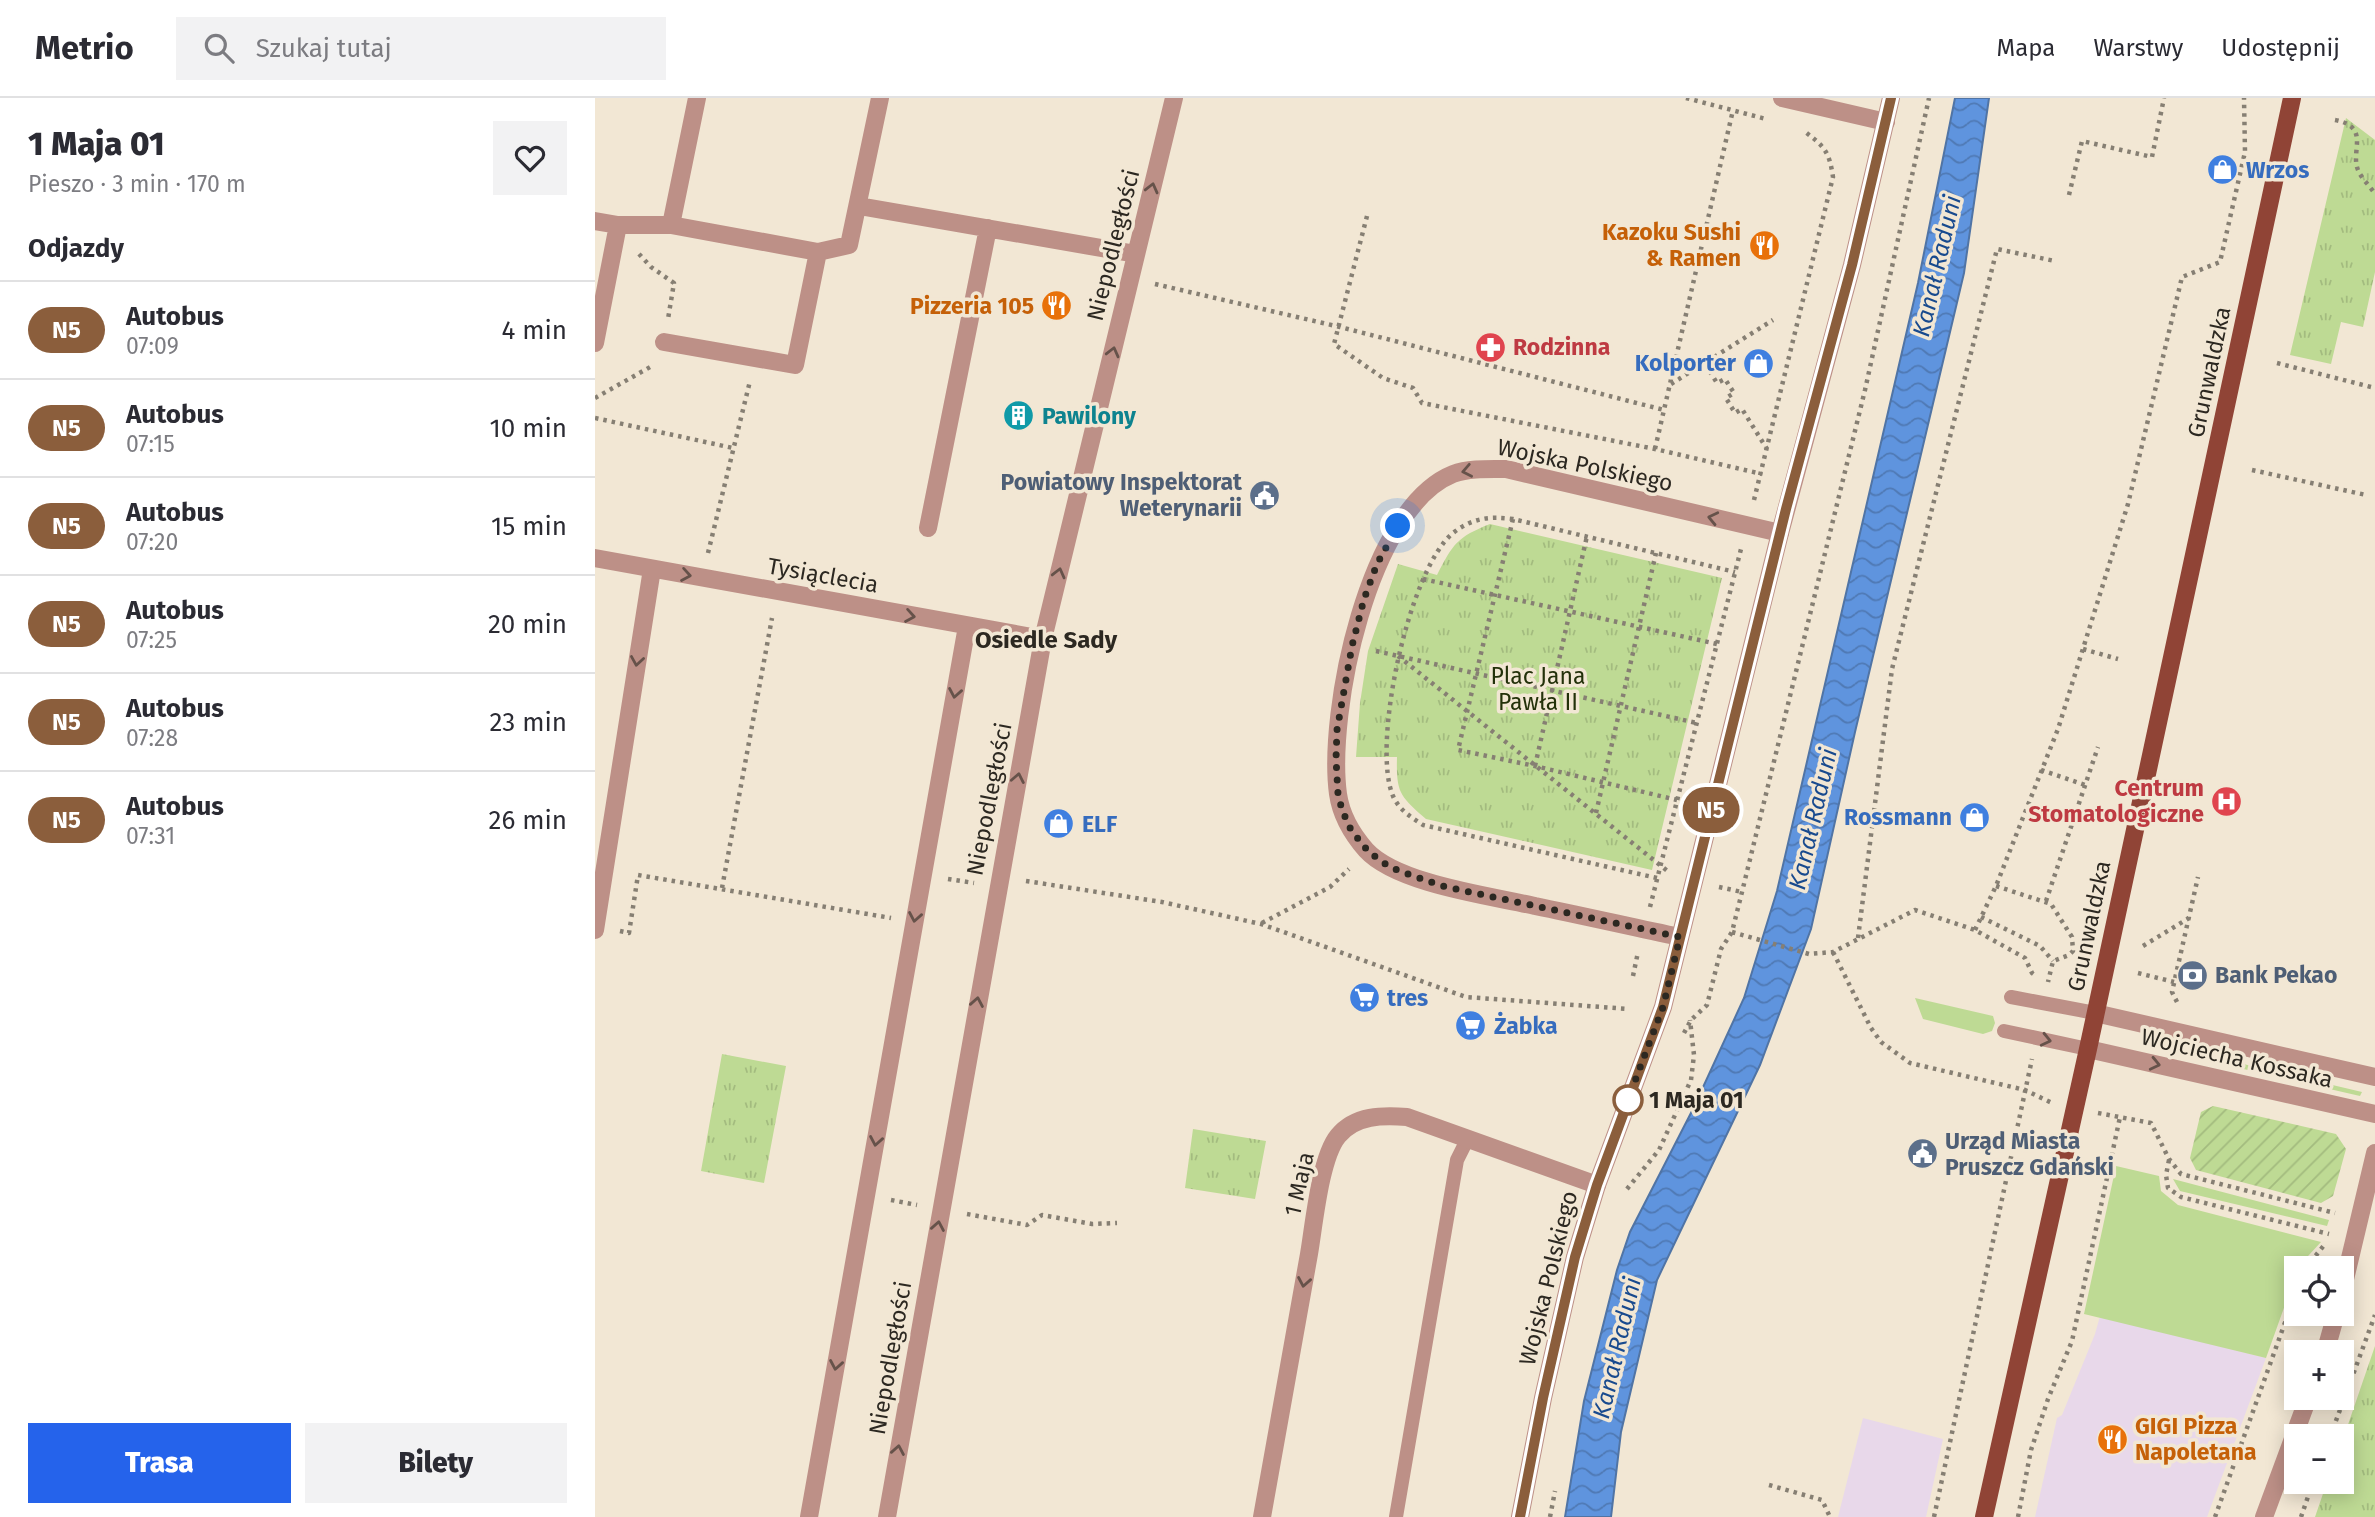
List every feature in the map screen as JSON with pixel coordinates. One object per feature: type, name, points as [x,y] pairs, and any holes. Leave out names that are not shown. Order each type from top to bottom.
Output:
[{"type":"main road","name":"Grunwaldzka","points":[[1985,1517],[2292,98]]},
{"type":"street","points":[[671,225],[697,98]]},
{"type":"street","points":[[595,220],[618,225],[671,225],[818,252],[849,245],[880,98]]},
{"type":"street","name":"Niepodległości","points":[[887,1517],[1043,639],[1174,98]]},
{"type":"street","points":[[1782,98],[1886,122]]},
{"type":"street","name":"Wojska Polskiego","points":[[1520,1517],[1560,1321],[1597,1185],[1663,1007],[1780,533],[1852,265],[1891,98]]},
{"type":"street","points":[[859,206],[1136,254]]},
{"type":"street","points":[[595,343],[618,225]]},
{"type":"street","points":[[928,528],[988,228]]},
{"type":"street","points":[[664,342],[795,365],[818,252]]},
{"type":"street","name":"Wojska Polskiego","points":[[1680,937],[1442,886],[1397,870],[1368,851],[1351,830],[1338,794],[1337,730],[1352,646],[1364,599],[1377,564],[1398,526],[1430,489],[1453,474],[1481,468],[1506,469],[1780,533]]},
{"type":"street","name":"Tysiąclecia","points":[[595,558],[1043,639]]},
{"type":"street","points":[[595,928],[652,569]]},
{"type":"street","points":[[809,1517],[967,626]]},
{"type":"street","name":"Wojciecha Kossaka","points":[[2095,1013],[2375,1077]]},
{"type":"street","name":"Wojciecha Kossaka","points":[[2088,1049],[2375,1114]]},
{"type":"street","name":"1 Maja","points":[[1262,1517],[1327,1158],[1338,1136],[1356,1122],[1383,1115],[1407,1117],[1597,1185]]},
{"type":"street","points":[[2353,1256],[2371,1195],[2375,1153]]},
{"type":"street","points":[[2265,1517],[2304,1410]]},
{"type":"lane","points":[[2011,997],[2095,1013]]},
{"type":"lane","points":[[2004,1031],[2088,1049]]},
{"type":"lane","points":[[1396,1517],[1457,1160],[1468,1138]]},
{"type":"path","points":[[1686,98],[1770,120]]},
{"type":"path","points":[[1627,1189],[1659,1150],[1685,1095],[1691,1080],[1694,1055],[1691,1020],[1707,1004],[1721,949],[1732,932],[1865,390],[1929,98]]},
{"type":"path","points":[[2069,195],[2082,141],[2152,157],[2164,98]]},
{"type":"path","points":[[1975,930],[1996,886],[2058,729],[2128,504],[2182,277],[2220,262],[2245,152],[2244,98]]},
{"type":"path","points":[[1655,449],[1733,110]]},
{"type":"path","points":[[2335,120],[2353,129],[2358,140],[2358,170],[2375,194]]},
{"type":"path","points":[[1660,866],[1762,474],[1833,177],[1825,146],[1795,126]]},
{"type":"path","points":[[1367,216],[1334,344],[1383,378],[1413,388],[1422,403],[1655,449],[1762,474]]},
{"type":"path","points":[[595,398],[655,364],[664,342],[674,283],[651,267],[636,251],[614,248]]},
{"type":"path","points":[[1858,938],[1892,669],[1997,249],[2055,261]]},
{"type":"path","points":[[1125,299],[1148,304],[1154,284],[1340,327],[1664,410]]},
{"type":"path","points":[[1671,385],[1773,320]]},
{"type":"path","points":[[702,578],[755,358]]},
{"type":"path","points":[[2277,363],[2374,387],[2375,379]]},
{"type":"path","points":[[1705,364],[1717,383],[1724,379],[1734,393],[1726,398],[1735,413],[1742,409],[1767,449]]},
{"type":"path","points":[[595,418],[733,448]]},
{"type":"path","points":[[2252,470],[2365,495]]},
{"type":"path","points":[[1657,878],[1423,825],[1404,812],[1393,797],[1387,774],[1387,733],[1398,656],[1412,606],[1434,557],[1451,534],[1488,516],[1513,519],[1735,572]]},
{"type":"path","points":[[1513,519],[1458,750],[1535,765],[1677,800]]},
{"type":"path","points":[[1535,765],[1587,536]]},
{"type":"path","points":[[1596,813],[1656,553]]},
{"type":"path","points":[[1423,579],[1717,644]]},
{"type":"path","points":[[722,888],[772,618]]},
{"type":"path","points":[[1352,646],[1697,723]]},
{"type":"path","points":[[2083,649],[2118,659]]},
{"type":"path","points":[[1398,656],[1672,874]]},
{"type":"path","points":[[2046,901],[2098,747]]},
{"type":"path","points":[[2041,769],[2085,785]]},
{"type":"path","points":[[1261,924],[1330,887],[1368,851]]},
{"type":"path","points":[[923,875],[976,883],[977,874]]},
{"type":"path","points":[[595,928],[629,933],[638,875],[915,922]]},
{"type":"path","points":[[2177,1002],[2172,992],[2198,877]]},
{"type":"path","points":[[1026,881],[1162,902],[1261,924],[1466,997],[1629,1009]]},
{"type":"path","points":[[1996,886],[2051,904],[2072,937],[2073,951],[2053,961]]},
{"type":"path","points":[[1732,932],[1809,954],[1833,952],[1915,909],[1975,930],[2025,958],[2032,973],[2047,984],[2053,961]]},
{"type":"path","points":[[1981,918],[2040,946],[2053,961]]},
{"type":"path","points":[[2143,946],[2189,918]]},
{"type":"path","points":[[1833,952],[1871,1028],[1881,1042],[1910,1063],[2025,1090],[2049,1102]]},
{"type":"path","points":[[2138,973],[2175,982]]},
{"type":"path","points":[[1934,1517],[2025,1090]]},
{"type":"path","points":[[2018,1517],[2031,1450],[2072,1341],[2120,1117]]},
{"type":"path","points":[[2151,1124],[2169,1159],[2181,1174],[2336,1213]]},
{"type":"path","points":[[2169,1159],[2166,1175],[2168,1188],[2181,1198],[2332,1235]]},
{"type":"path","points":[[866,1196],[1027,1225],[1042,1215],[1092,1224],[1117,1223]]},
{"type":"path","points":[[2315,1256],[2332,1235],[2338,1201]]},
{"type":"path","points":[[2335,1424],[2375,1315]]},
{"type":"path","points":[[2215,1517],[2284,1325]]},
{"type":"path","points":[[1769,1485],[1822,1500],[1830,1517]]},
{"type":"path","points":[[2301,1517],[2309,1494]]},
{"type":"shaded area","points":[[2100,1316],[2266,1358],[2207,1517],[2035,1517],[2057,1418],[2062,1415]]},
{"type":"shaded area","points":[[1863,1418],[1943,1439],[1926,1517],[1838,1517]]},
{"type":"green space","points":[[2346,118],[2375,140],[2375,272],[2363,327],[2341,322],[2331,364],[2290,355]]},
{"type":"green space","name":"Plac Jana Pawła II","points":[[1490,524],[1722,578],[1652,870],[1426,819],[1401,793],[1397,779],[1397,757],[1356,757],[1368,651],[1398,564],[1437,575],[1457,543],[1470,533]]},
{"type":"green space","points":[[1915,998],[1993,1016],[1995,1023],[1992,1031],[1983,1034],[1923,1019]]},
{"type":"green space","points":[[2175,1048],[2362,1092],[2360,1096],[2174,1053]]},
{"type":"green space","points":[[722,1054],[786,1066],[764,1183],[701,1171]]},
{"type":"green space","points":[[2213,1106],[2336,1134],[2346,1149],[2333,1196],[2321,1203],[2196,1170],[2190,1158],[2201,1112]]},
{"type":"green space","points":[[1193,1129],[1266,1141],[1255,1199],[1185,1188]]},
{"type":"green space","points":[[2116,1166],[2159,1176],[2161,1191],[2178,1205],[2321,1242],[2308,1256],[2284,1256],[2284,1308],[2266,1358],[2084,1314]]},
{"type":"green space","points":[[2173,1179],[2329,1220],[2327,1226],[2180,1191]]},
{"type":"green space","points":[[2375,1346],[2375,1517],[2315,1517],[2323,1494],[2354,1494],[2354,1424],[2348,1424]]},
{"type":"water","name":"Kanał Raduni","points":[[1955,98],[1989,98],[1964,273],[1811,929],[1760,1065],[1657,1280],[1621,1432],[1611,1517],[1565,1517],[1584,1401],[1617,1270],[1630,1232],[1693,1109],[1744,998],[1777,891],[1918,283]]},
{"type":"bus line","name":"N5","points":[[1520,1517],[1543,1398],[1575,1257],[1597,1185],[1663,1007],[1786,509],[1852,265],[1891,98]]},
{"type":"place","name":"Wrzos","points":[[2223,170]]},
{"type":"place","name":"Kazoku Sushi & Ramen","points":[[1764,245]]},
{"type":"place","name":"Pizzeria 105","points":[[1057,306]]},
{"type":"place","name":"Rodzinna","points":[[1490,347]]},
{"type":"place","name":"Kolporter","points":[[1759,363]]},
{"type":"place","name":"Pawilony","points":[[1019,416]]},
{"type":"place","name":"Powiatowy Inspektorat Weterynarii","points":[[1265,495]]},
{"type":"place","name":"Centrum Stomatologiczne","points":[[2227,801]]},
{"type":"place","name":"Rossmann","points":[[1975,817]]},
{"type":"place","name":"ELF","points":[[1059,824]]},
{"type":"place","name":"Bank Pekao","points":[[2192,975]]},
{"type":"place","name":"tres","points":[[1364,998]]},
{"type":"place","name":"Żabka","points":[[1471,1026]]},
{"type":"place","name":"1 Maja 01","points":[[1628,1100]]},
{"type":"place","name":"Urząd Miasta Pruszcz Gdański","points":[[1922,1154]]},
{"type":"place","name":"GIGI Pizza Napoletana","points":[[2112,1439]]},
{"type":"district","name":"Osiedle Sady","points":[[1046,640]]},
{"type":"route","points":[[1398,526],[1377,564],[1364,599],[1352,646],[1337,730],[1338,794],[1342,810],[1351,830],[1368,851],[1397,870],[1442,886],[1680,937],[1663,1007],[1627,1102],[1628,1100]]}]
